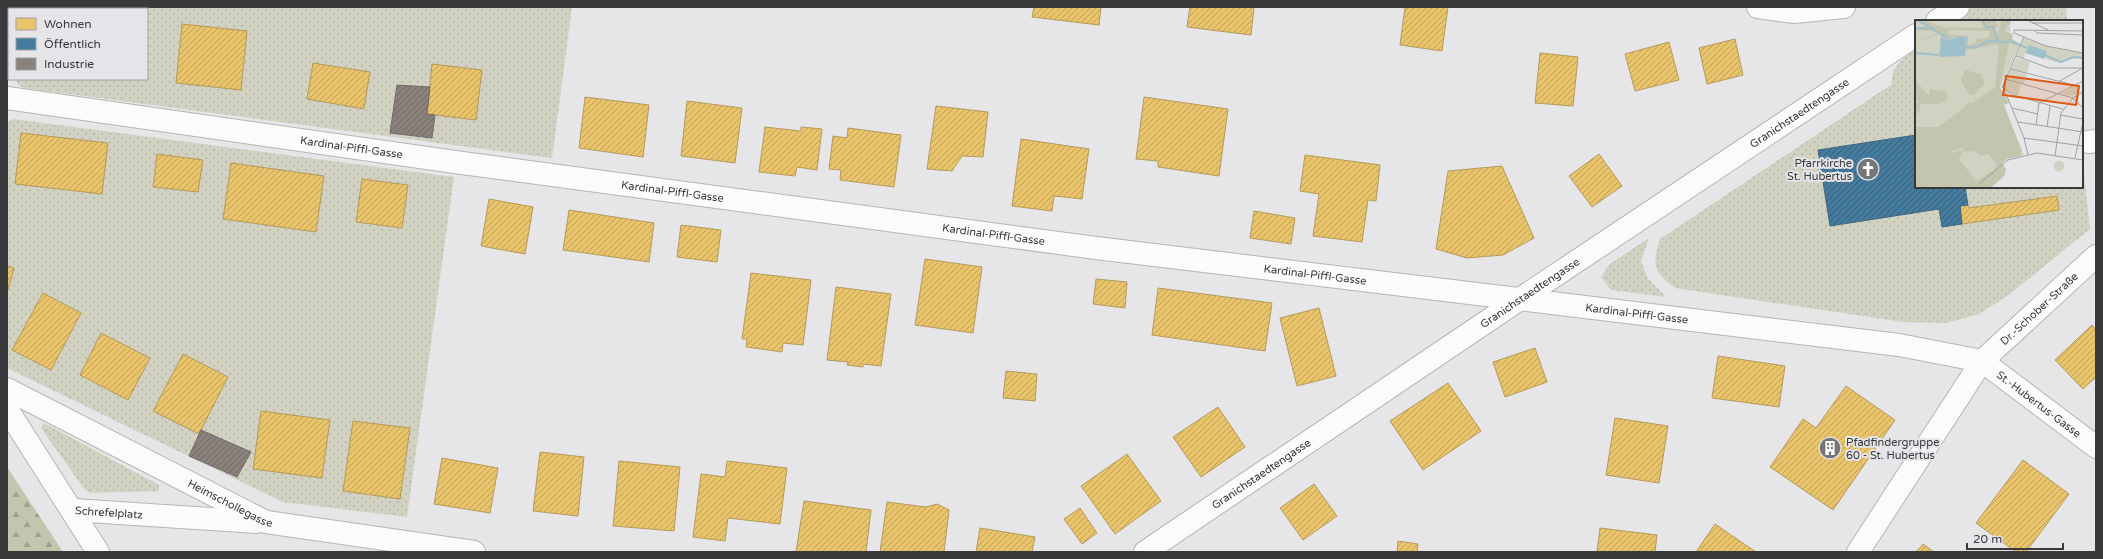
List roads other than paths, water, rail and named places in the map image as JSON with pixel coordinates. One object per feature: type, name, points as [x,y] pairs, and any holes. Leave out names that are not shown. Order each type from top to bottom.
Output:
[{"type":"street","points":[[1758,7],[1794,12],[1844,7]]},
{"type":"street","points":[[1938,20],[1958,7]]},
{"type":"street","name":"Granichstaedtengasse","points":[[1145,552],[1520,299],[1915,36]]},
{"type":"street","name":"Kardinal-Piffl-Gasse","points":[[7,98],[462,163],[1064,244],[1899,345],[1982,361]]},
{"type":"street","name":"Dr.-Schober-Straße","points":[[1858,552],[1982,361],[2096,256]]},
{"type":"street","name":"St.-Hubertus-Gasse","points":[[1982,361],[2096,447]]},
{"type":"street","name":"Heimschollegasse","points":[[7,389],[266,522],[474,552]]},
{"type":"street","name":"Schrefelplatz","points":[[7,409],[73,510],[266,522]]},
{"type":"street","points":[[73,510],[98,552]]},
{"type":"place","name":"Pfarrkirche St. Hubertus","points":[[1868,169]]},
{"type":"place","name":"Pfadfindergruppe 60 - St. Hubertus","points":[[1830,448]]}]
